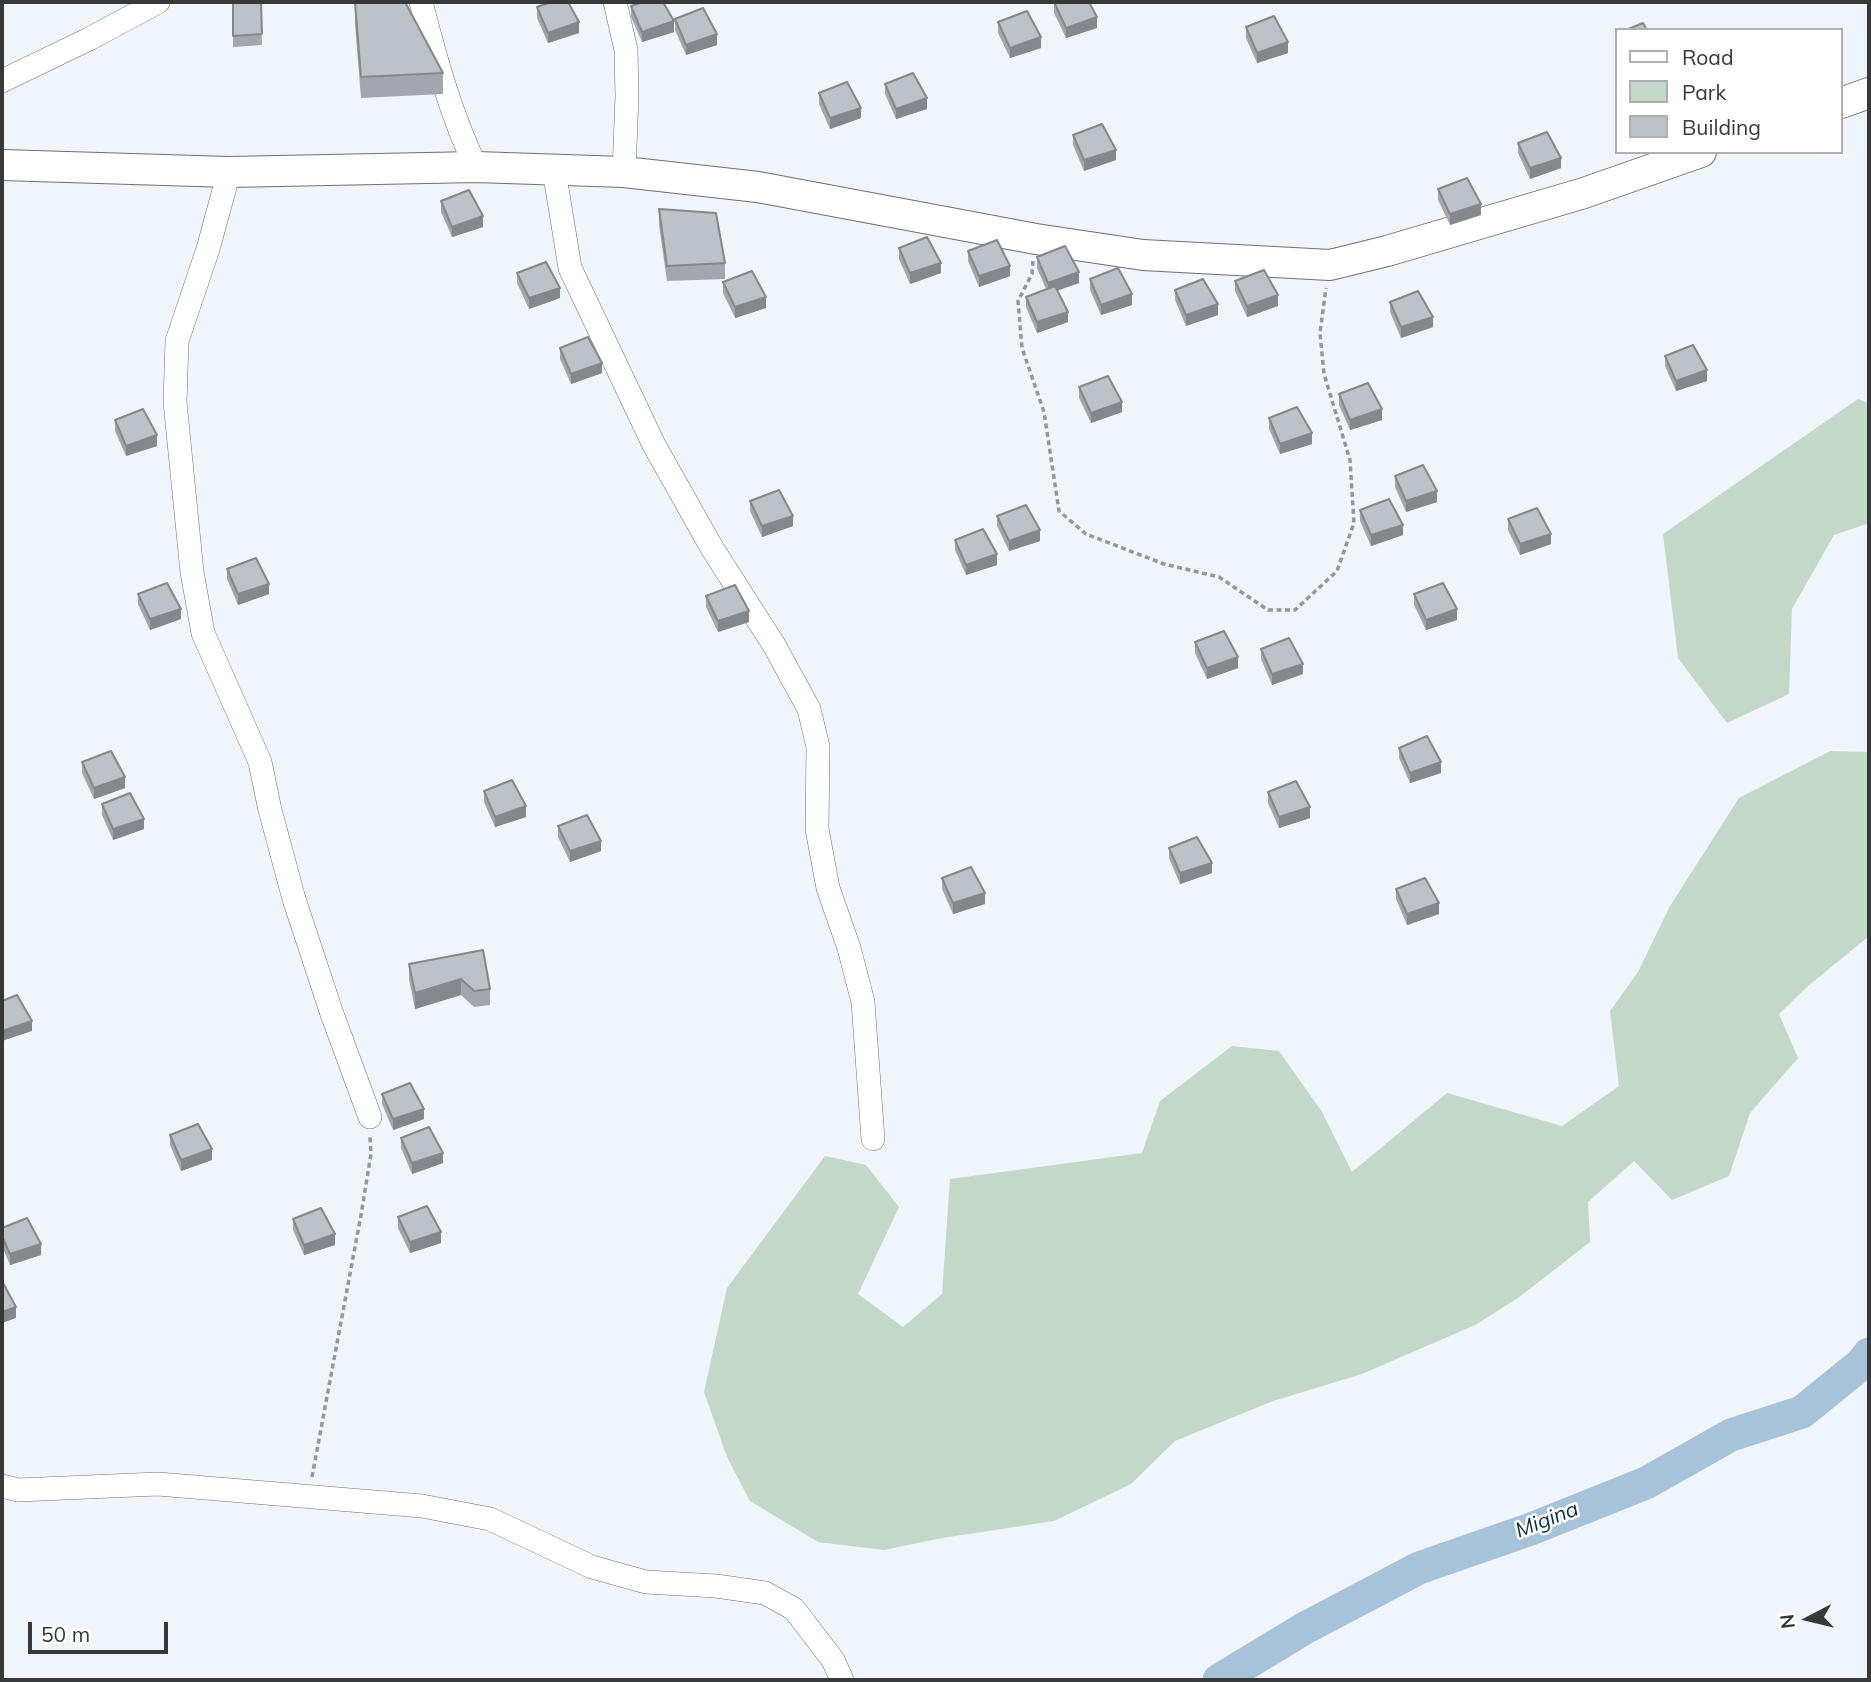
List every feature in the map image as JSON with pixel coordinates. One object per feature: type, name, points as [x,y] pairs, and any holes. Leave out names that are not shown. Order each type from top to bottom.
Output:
[{"type":"main road","points":[[1843,102],[1869,93]]},
{"type":"main road","points":[[2,165],[229,172],[476,167],[624,172],[758,187],[1036,239],[1143,255],[1330,265],[1584,193],[1694,154]]},
{"type":"street","points":[[2,81],[158,2]]},
{"type":"street","points":[[421,2],[457,118],[476,167]]},
{"type":"street","points":[[615,2],[626,50],[624,172]]},
{"type":"street","points":[[554,170],[570,268],[654,445],[809,709],[818,747],[817,829],[828,888],[849,948],[863,1002],[873,1139]]},
{"type":"street","points":[[229,172],[208,249],[177,341],[175,402],[192,572],[203,633],[260,762],[294,899],[370,1117]]},
{"type":"street","points":[[2,1486],[18,1490],[158,1484],[422,1506],[489,1518],[592,1567],[646,1582],[716,1586],[765,1593],[794,1609],[833,1660],[842,1680]]},
{"type":"path","points":[[1036,239],[1032,274],[1018,301],[1022,348],[1044,412],[1059,511],[1086,534],[1164,564],[1219,577],[1268,610],[1295,610],[1337,571],[1354,523],[1350,460],[1324,374],[1320,333],[1330,265]]},
{"type":"path","points":[[309,1496],[367,1179],[371,1154],[370,1117]]},
{"type":"green space","points":[[1858,399],[1869,403],[1869,523],[1834,535],[1792,609],[1789,694],[1727,723],[1678,658],[1663,534]]},
{"type":"green space","points":[[1830,751],[1869,752],[1869,936],[1808,986],[1779,1014],[1798,1058],[1750,1113],[1729,1176],[1672,1200],[1634,1161],[1588,1202],[1590,1242],[1518,1298],[1475,1325],[1362,1374],[1273,1401],[1175,1441],[1131,1484],[1054,1521],[884,1550],[818,1542],[750,1501],[727,1457],[704,1392],[727,1288],[825,1156],[866,1165],[899,1207],[858,1294],[903,1327],[942,1294],[950,1179],[1142,1153],[1160,1101],[1232,1046],[1279,1051],[1322,1112],[1352,1172],[1447,1093],[1562,1126],[1619,1086],[1610,1011],[1638,972],[1670,906],[1739,798]]},
{"type":"building","points":[[233,2],[261,2],[262,34],[233,36]]},
{"type":"building","points":[[405,2],[443,73],[361,77],[355,3]]},
{"type":"building","points":[[551,2],[568,2],[579,22],[548,33],[537,7]]},
{"type":"building","points":[[643,2],[663,2],[674,21],[642,32],[631,6]]},
{"type":"building","points":[[1054,2],[1089,2],[1097,17],[1066,28]]},
{"type":"building","points":[[703,8],[717,34],[686,45],[675,19]]},
{"type":"building","points":[[1027,11],[1041,37],[1010,48],[998,22]]},
{"type":"building","points":[[1274,16],[1288,42],[1257,53],[1246,27]]},
{"type":"building","points":[[1643,23],[1646,28],[1631,28]]},
{"type":"building","points":[[913,73],[927,98],[896,109],[885,84]]},
{"type":"building","points":[[847,82],[861,108],[830,118],[819,93]]},
{"type":"building","points":[[1102,124],[1116,150],[1084,160],[1073,135]]},
{"type":"building","points":[[1547,132],[1561,158],[1530,168],[1518,143]]},
{"type":"building","points":[[1467,178],[1481,204],[1450,214],[1438,189]]},
{"type":"building","points":[[469,190],[483,216],[452,227],[441,201]]},
{"type":"building","points":[[659,209],[716,213],[725,263],[667,266]]},
{"type":"building","points":[[927,237],[941,263],[910,273],[899,248]]},
{"type":"building","points":[[997,240],[1010,266],[979,276],[968,251]]},
{"type":"building","points":[[1065,246],[1079,272],[1048,283],[1037,257]]},
{"type":"building","points":[[546,262],[560,288],[529,298],[517,273]]},
{"type":"building","points":[[1118,268],[1132,294],[1101,305],[1090,279]]},
{"type":"building","points":[[1264,270],[1278,295],[1247,306],[1235,281]]},
{"type":"building","points":[[752,271],[766,297],[735,307],[723,282]]},
{"type":"building","points":[[1203,279],[1218,304],[1186,315],[1175,290]]},
{"type":"building","points":[[1055,286],[1068,312],[1037,322],[1026,297]]},
{"type":"building","points":[[1418,291],[1433,317],[1401,327],[1390,302]]},
{"type":"building","points":[[588,337],[602,363],[571,374],[560,348]]},
{"type":"building","points":[[1693,345],[1707,370],[1676,381],[1665,356]]},
{"type":"building","points":[[1108,376],[1122,402],[1091,413],[1079,387]]},
{"type":"building","points":[[1368,383],[1382,409],[1350,420],[1339,394]]},
{"type":"building","points":[[1297,407],[1312,433],[1280,444],[1269,418]]},
{"type":"building","points":[[143,409],[157,435],[126,446],[115,420]]},
{"type":"building","points":[[1423,465],[1437,491],[1406,501],[1395,476]]},
{"type":"building","points":[[779,490],[793,516],[762,526],[750,501]]},
{"type":"building","points":[[1389,499],[1403,525],[1371,535],[1360,510]]},
{"type":"building","points":[[1026,505],[1040,530],[1009,541],[997,516]]},
{"type":"building","points":[[1537,508],[1551,534],[1520,544],[1508,519]]},
{"type":"building","points":[[983,529],[997,554],[966,565],[955,540]]},
{"type":"building","points":[[256,558],[269,584],[238,594],[227,569]]},
{"type":"building","points":[[167,583],[181,609],[150,619],[138,594]]},
{"type":"building","points":[[1443,583],[1457,609],[1426,620],[1414,594]]},
{"type":"building","points":[[735,585],[749,611],[718,621],[706,596]]},
{"type":"building","points":[[1224,631],[1238,657],[1207,668],[1195,642]]},
{"type":"building","points":[[1289,638],[1303,664],[1272,674],[1261,649]]},
{"type":"building","points":[[1427,736],[1441,762],[1410,773],[1399,748]]},
{"type":"building","points":[[111,751],[125,777],[94,788],[82,762]]},
{"type":"building","points":[[512,780],[526,806],[495,817],[484,791]]},
{"type":"building","points":[[1296,781],[1310,807],[1279,817],[1268,792]]},
{"type":"building","points":[[130,793],[144,819],[113,829],[102,804]]},
{"type":"building","points":[[587,815],[601,841],[570,851],[558,826]]},
{"type":"building","points":[[1197,837],[1212,863],[1180,873],[1169,848]]},
{"type":"building","points":[[971,867],[985,893],[953,903],[942,878]]},
{"type":"building","points":[[1425,878],[1439,903],[1407,914],[1396,889]]},
{"type":"building","points":[[483,950],[490,989],[474,991],[461,979],[415,993],[409,964]]},
{"type":"building","points":[[17,995],[32,1021],[2,1031],[2,1001]]},
{"type":"building","points":[[410,1083],[424,1109],[393,1119],[382,1094]]},
{"type":"building","points":[[198,1124],[212,1149],[181,1160],[170,1135]]},
{"type":"building","points":[[429,1127],[443,1153],[412,1163],[401,1138]]},
{"type":"building","points":[[427,1206],[441,1232],[410,1242],[398,1217]]},
{"type":"building","points":[[321,1208],[335,1234],[304,1245],[293,1219]]},
{"type":"building","points":[[27,1218],[41,1244],[10,1254],[2,1236],[2,1228]]},
{"type":"building","points":[[2,1281],[16,1307],[2,1312]]},
{"type":"waterway","name":"Migina","points":[[1219,1680],[1305,1628],[1419,1568],[1531,1529],[1646,1483],[1731,1435],[1802,1412],[1861,1364],[1869,1354]]}]
